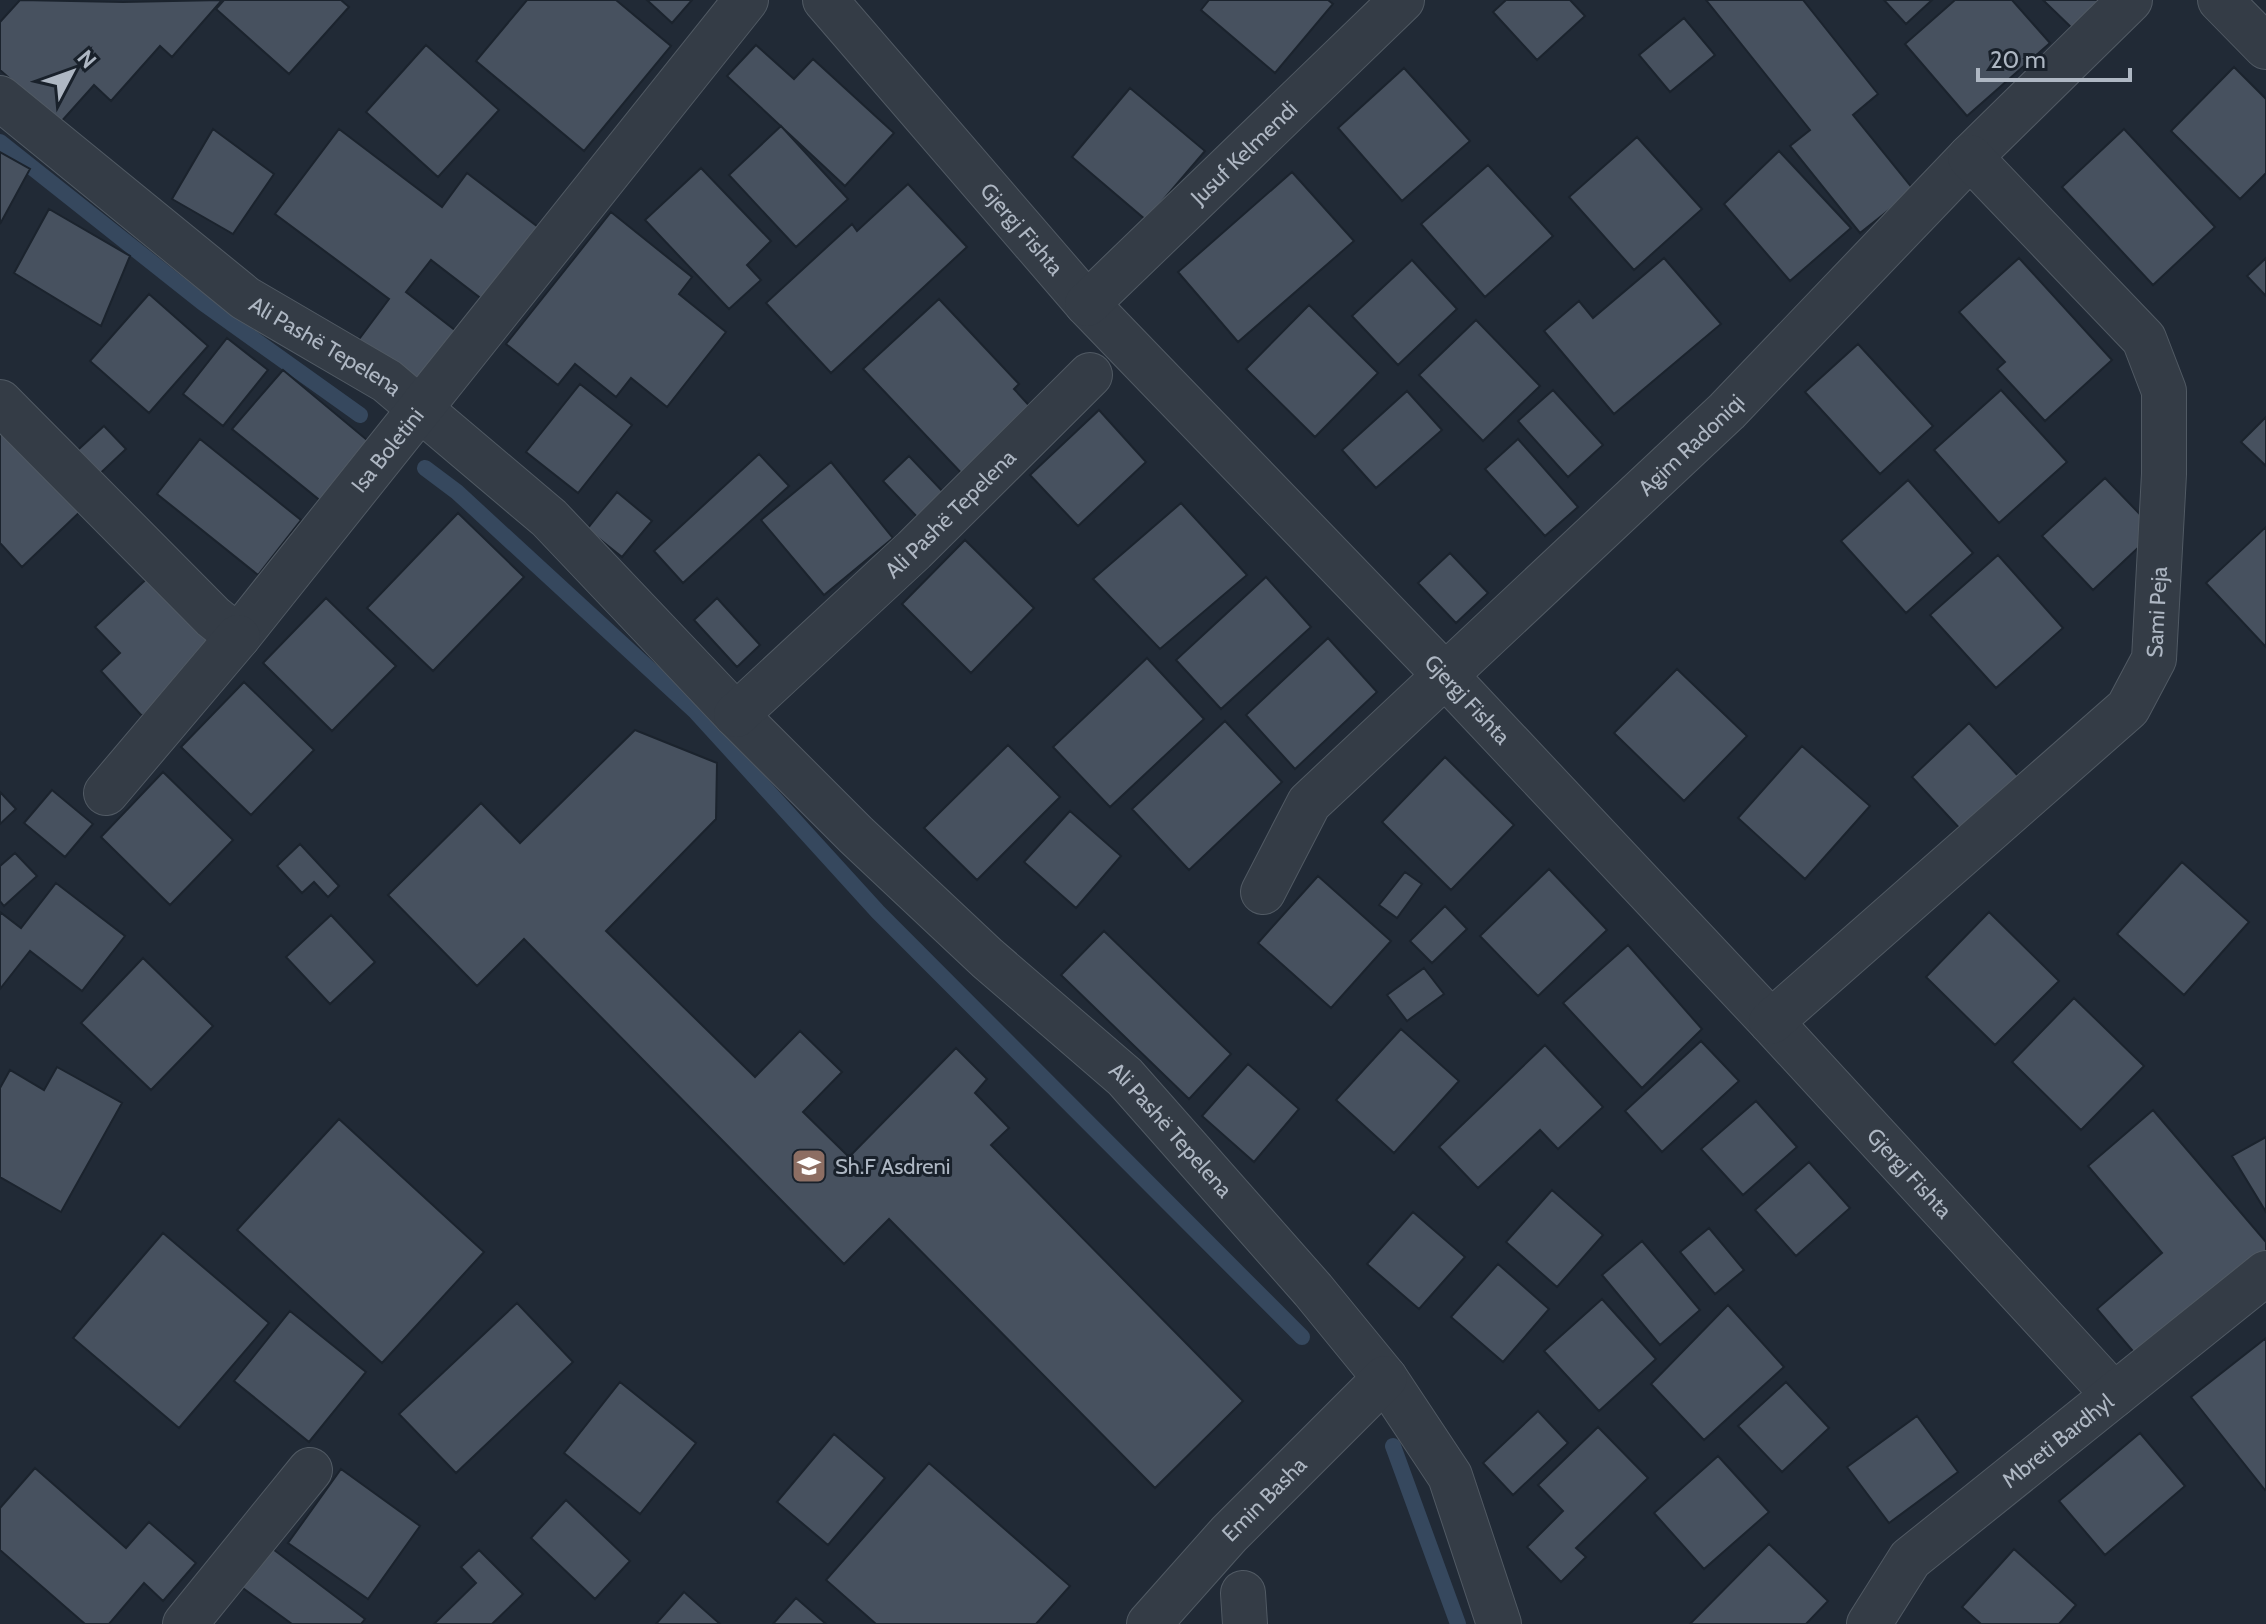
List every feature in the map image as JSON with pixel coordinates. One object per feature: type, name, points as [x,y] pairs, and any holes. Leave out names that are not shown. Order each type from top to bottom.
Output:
[{"type":"street","name":"Isa Boletini","points":[[106,793],[238,637],[746,0]]},
{"type":"street","name":"Gjergj Fishta","points":[[825,0],[1087,304],[1444,674],[1771,1022],[2114,1395]]},
{"type":"street","name":"Jusuf Kelmendi","points":[[1087,304],[1402,0]]},
{"type":"street","name":"Agim Radoniqi","points":[[1263,892],[1309,803],[1727,411],[1970,157],[2130,0]]},
{"type":"street","points":[[2220,0],[2266,47]]},
{"type":"street","name":"Ali Pashë Tepelena","points":[[0,98],[245,298],[387,381],[549,518],[736,715],[856,835],[976,948],[1125,1077],[1313,1290],[1385,1378],[1450,1476],[1499,1624]]},
{"type":"street","name":"Sami Peja","points":[[1771,1022],[2128,708],[2154,659],[2164,474],[2164,391],[2144,339],[1970,157]]},
{"type":"street","name":"Ali Pashë Tepelena","points":[[736,715],[914,550],[1090,375]]},
{"type":"street","points":[[0,402],[213,617],[238,637]]},
{"type":"street","name":"Mbreti Bardhyl","points":[[1869,1624],[1910,1559],[2266,1273]]},
{"type":"street","name":"Emin Basha","points":[[1149,1624],[1229,1534],[1385,1378]]},
{"type":"street","points":[[185,1624],[310,1470]]},
{"type":"building","points":[[20,0],[222,0],[172,57],[160,46],[111,101],[94,85],[60,123],[0,70],[0,22]]},
{"type":"building","points":[[224,0],[341,0],[349,7],[289,74],[216,9]]},
{"type":"building","points":[[527,0],[616,0],[671,46],[584,151],[476,61]]},
{"type":"building","points":[[647,0],[692,0],[672,23]]},
{"type":"building","points":[[1209,0],[1328,0],[1333,4],[1275,73],[1201,10]]},
{"type":"building","points":[[1506,0],[1570,0],[1585,16],[1537,60],[1493,12]]},
{"type":"building","points":[[1706,0],[1803,0],[1878,94],[1853,115],[1914,190],[1860,233],[1790,146],[1810,130]]},
{"type":"building","points":[[1884,0],[1932,0],[1906,24]]},
{"type":"building","points":[[1955,0],[2012,0],[2050,43],[1967,116],[1905,44]]},
{"type":"building","points":[[2043,0],[2103,0],[2074,30]]},
{"type":"building","points":[[1684,18],[1715,55],[1670,92],[1639,55]]},
{"type":"building","points":[[426,45],[499,110],[438,177],[366,112]]},
{"type":"building","points":[[756,45],[794,79],[813,59],[894,133],[845,186],[727,76]]},
{"type":"building","points":[[2234,67],[2266,99],[2266,173],[2240,199],[2171,131]]},
{"type":"building","points":[[1404,68],[1470,141],[1402,201],[1338,128]]},
{"type":"building","points":[[1130,88],[1205,151],[1146,220],[1072,157]]},
{"type":"building","points":[[781,126],[848,199],[796,247],[729,175]]},
{"type":"building","points":[[213,129],[274,174],[233,234],[172,199]]},
{"type":"building","points":[[339,129],[442,207],[467,173],[542,230],[487,303],[431,260],[406,292],[456,331],[415,386],[357,342],[389,299],[275,214]]},
{"type":"building","points":[[2124,129],[2215,227],[2153,285],[2062,187]]},
{"type":"building","points":[[1637,137],[1702,209],[1634,270],[1569,197]]},
{"type":"building","points":[[1779,151],[1851,228],[1790,281],[1724,204]]},
{"type":"building","points":[[0,152],[30,169],[0,224]]},
{"type":"building","points":[[1488,165],[1553,236],[1485,297],[1421,224]]},
{"type":"building","points":[[701,168],[771,241],[747,265],[761,280],[729,309],[645,220]]},
{"type":"building","points":[[1292,172],[1354,241],[1238,342],[1178,272]]},
{"type":"building","points":[[908,184],[967,247],[831,373],[766,303],[852,224],[857,231]]},
{"type":"building","points":[[49,209],[130,256],[101,326],[14,273]]},
{"type":"building","points":[[611,212],[692,277],[679,294],[726,332],[667,407],[631,378],[616,397],[575,364],[558,385],[506,344]]},
{"type":"building","points":[[1664,258],[1721,324],[1614,414],[1544,331],[1579,301],[1593,318]]},
{"type":"building","points":[[2019,258],[2112,360],[2045,421],[1997,369],[2005,362],[1959,312]]},
{"type":"building","points":[[2266,258],[2266,296],[2247,276]]},
{"type":"building","points":[[1412,260],[1457,309],[1398,365],[1352,316]]},
{"type":"building","points":[[149,294],[208,346],[149,413],[90,361]]},
{"type":"building","points":[[939,299],[1019,384],[1014,389],[1035,412],[966,478],[863,369]]},
{"type":"building","points":[[1309,305],[1378,373],[1315,437],[1246,369]]},
{"type":"building","points":[[1476,320],[1540,386],[1483,441],[1419,375]]},
{"type":"building","points":[[227,338],[268,370],[223,426],[183,394]]},
{"type":"building","points":[[1858,344],[1933,426],[1880,474],[1805,392]]},
{"type":"building","points":[[283,370],[373,445],[322,502],[232,429]]},
{"type":"building","points":[[580,384],[632,425],[578,493],[526,452]]},
{"type":"building","points":[[1553,390],[1603,445],[1568,477],[1518,421]]},
{"type":"building","points":[[2001,390],[2067,462],[1999,523],[1934,450]]},
{"type":"building","points":[[1407,391],[1442,430],[1376,488],[1342,450]]},
{"type":"building","points":[[1099,410],[1146,462],[1078,526],[1030,475]]},
{"type":"building","points":[[2266,417],[2266,466],[2241,442]]},
{"type":"building","points":[[104,426],[126,449],[91,482],[68,459]]},
{"type":"building","points":[[0,428],[85,507],[22,567],[0,543]]},
{"type":"building","points":[[200,439],[301,520],[258,575],[157,494]]},
{"type":"building","points":[[1518,439],[1578,507],[1545,536],[1485,469]]},
{"type":"building","points":[[759,454],[789,486],[683,583],[654,551]]},
{"type":"building","points":[[909,456],[946,495],[920,520],[883,481]]},
{"type":"building","points":[[831,462],[893,538],[824,595],[761,520]]},
{"type":"building","points":[[2105,478],[2156,531],[2093,590],[2042,536]]},
{"type":"building","points":[[1908,480],[1973,553],[1906,613],[1841,541]]},
{"type":"building","points":[[617,492],[652,521],[622,557],[587,529]]},
{"type":"building","points":[[1181,503],[1247,575],[1160,649],[1093,579]]},
{"type":"building","points":[[458,513],[524,577],[433,671],[367,608]]},
{"type":"building","points":[[2266,527],[2266,647],[2206,583]]},
{"type":"building","points":[[965,540],[1034,608],[971,673],[902,604]]},
{"type":"building","points":[[1450,553],[1488,593],[1456,623],[1418,583]]},
{"type":"building","points":[[1998,555],[2063,628],[1996,688],[1930,615]]},
{"type":"building","points":[[154,572],[220,642],[142,716],[101,671],[120,653],[95,627]]},
{"type":"building","points":[[1266,577],[1311,627],[1221,709],[1176,660]]},
{"type":"building","points":[[326,598],[396,666],[332,731],[263,663]]},
{"type":"building","points":[[717,598],[760,645],[737,667],[694,620]]},
{"type":"building","points":[[1328,638],[1377,692],[1295,769],[1246,715]]},
{"type":"building","points":[[1147,658],[1204,719],[1110,807],[1053,747]]},
{"type":"building","points":[[1677,669],[1747,736],[1684,801],[1614,733]]},
{"type":"building","points":[[244,682],[314,750],[251,815],[181,747]]},
{"type":"building","points":[[1225,721],[1282,782],[1189,870],[1132,809]]},
{"type":"building","points":[[1969,723],[2020,778],[1963,832],[1912,777]]},
{"type":"building","points":[[635,730],[717,763],[716,819],[606,931],[755,1077],[800,1031],[842,1072],[803,1112],[849,1157],[956,1048],[987,1079],[975,1093],[1009,1128],[991,1145],[1243,1401],[1155,1488],[889,1219],[844,1264],[524,939],[477,986],[388,895],[481,803],[520,843]]},
{"type":"building","points":[[1008,745],[1060,797],[977,880],[924,828]]},
{"type":"building","points":[[1802,746],[1870,806],[1805,879],[1738,818]]},
{"type":"building","points":[[1445,757],[1514,825],[1451,890],[1382,822]]},
{"type":"building","points":[[163,772],[233,840],[170,905],[101,837]]},
{"type":"building","points":[[52,790],[93,824],[65,857],[24,823]]},
{"type":"building","points":[[0,792],[16,809],[0,824]]},
{"type":"building","points":[[1070,811],[1121,856],[1076,908],[1024,862]]},
{"type":"building","points":[[300,844],[339,886],[328,897],[314,882],[302,893],[277,866]]},
{"type":"building","points":[[15,853],[37,876],[4,906],[0,901],[0,866]]},
{"type":"building","points":[[2182,862],[2249,922],[2184,995],[2117,934]]},
{"type":"building","points":[[1549,869],[1607,930],[1538,996],[1480,936]]},
{"type":"building","points":[[1405,872],[1422,884],[1397,918],[1379,905]]},
{"type":"building","points":[[1318,876],[1391,941],[1331,1008],[1258,943]]},
{"type":"building","points":[[56,883],[125,936],[82,991],[30,951],[0,989],[0,912],[21,928]]},
{"type":"building","points":[[1445,906],[1467,929],[1432,963],[1410,941]]},
{"type":"building","points":[[1989,912],[2059,981],[1995,1045],[1926,977]]},
{"type":"building","points":[[331,915],[375,962],[330,1004],[286,957]]},
{"type":"building","points":[[1104,931],[1231,1054],[1189,1099],[1061,975]]},
{"type":"building","points":[[1628,945],[1702,1029],[1642,1088],[1563,1003]]},
{"type":"building","points":[[143,958],[213,1026],[151,1090],[81,1023]]},
{"type":"building","points":[[1424,968],[1444,994],[1407,1021],[1387,995]]},
{"type":"building","points":[[2074,998],[2144,1066],[2081,1130],[2012,1062]]},
{"type":"building","points":[[1401,1029],[1459,1081],[1394,1153],[1336,1100]]},
{"type":"building","points":[[1701,1041],[1739,1081],[1662,1152],[1625,1111]]},
{"type":"building","points":[[1545,1045],[1603,1107],[1558,1149],[1540,1130],[1478,1188],[1439,1147]]},
{"type":"building","points":[[1248,1064],[1299,1109],[1254,1162],[1202,1116]]},
{"type":"building","points":[[57,1067],[122,1103],[61,1212],[0,1177],[0,1088],[10,1070],[44,1090]]},
{"type":"building","points":[[1756,1101],[1797,1147],[1743,1195],[1701,1149]]},
{"type":"building","points":[[2153,1110],[2266,1242],[2266,1259],[2143,1363],[2097,1309],[2162,1253],[2088,1166]]},
{"type":"building","points":[[339,1119],[484,1252],[382,1363],[237,1230]]},
{"type":"building","points":[[2266,1137],[2266,1212],[2232,1156]]},
{"type":"building","points":[[1809,1162],[1850,1208],[1796,1256],[1755,1210]]},
{"type":"building","points":[[1552,1190],[1603,1235],[1557,1287],[1506,1242]]},
{"type":"building","points":[[1413,1212],[1465,1257],[1419,1309],[1367,1264]]},
{"type":"building","points":[[1709,1228],[1744,1270],[1715,1294],[1680,1252]]},
{"type":"building","points":[[163,1233],[269,1323],[179,1428],[73,1338]]},
{"type":"building","points":[[1642,1241],[1700,1310],[1660,1345],[1602,1275]]},
{"type":"building","points":[[1498,1264],[1549,1309],[1503,1362],[1451,1317]]},
{"type":"building","points":[[1602,1299],[1656,1359],[1599,1411],[1544,1351]]},
{"type":"building","points":[[517,1303],[573,1362],[456,1473],[399,1414]]},
{"type":"building","points":[[1728,1305],[1784,1367],[1704,1440],[1651,1384]]},
{"type":"building","points":[[290,1311],[366,1372],[309,1442],[234,1381]]},
{"type":"building","points":[[2266,1338],[2266,1489],[2265,1490],[2191,1397]]},
{"type":"building","points":[[620,1382],[696,1443],[640,1514],[564,1453]]},
{"type":"building","points":[[1786,1382],[1829,1428],[1782,1472],[1738,1426]]},
{"type":"building","points":[[1538,1411],[1568,1443],[1513,1495],[1483,1463]]},
{"type":"building","points":[[1917,1416],[1958,1472],[1889,1523],[1847,1467]]},
{"type":"building","points":[[1598,1427],[1648,1478],[1576,1548],[1586,1557],[1561,1582],[1527,1547],[1563,1511],[1538,1485]]},
{"type":"building","points":[[2140,1433],[2185,1486],[2105,1555],[2059,1501]]},
{"type":"building","points":[[834,1434],[885,1478],[828,1545],[777,1502]]},
{"type":"building","points":[[1718,1456],[1769,1512],[1704,1569],[1654,1513]]},
{"type":"building","points":[[929,1463],[1070,1586],[1036,1624],[876,1624],[826,1580]]},
{"type":"building","points":[[35,1468],[126,1548],[149,1522],[196,1563],[163,1601],[144,1583],[109,1624],[85,1624],[0,1550],[0,1508]]},
{"type":"building","points":[[341,1469],[420,1526],[368,1599],[288,1543]]},
{"type":"building","points":[[566,1500],[630,1561],[595,1599],[531,1538]]},
{"type":"building","points":[[265,1543],[365,1619],[361,1624],[292,1624],[236,1583]]},
{"type":"building","points":[[1769,1544],[1828,1601],[1806,1624],[1690,1624]]},
{"type":"building","points":[[2014,1549],[2076,1605],[2059,1624],[1981,1624],[1962,1607]]},
{"type":"building","points":[[479,1550],[523,1594],[492,1624],[434,1624],[476,1583],[461,1567]]},
{"type":"building","points":[[684,1592],[720,1624],[656,1624]]},
{"type":"building","points":[[796,1598],[826,1624],[773,1624]]},
{"type":"waterway","points":[[0,142],[203,303],[360,415]]},
{"type":"waterway","points":[[425,468],[457,492],[695,711],[878,912],[1302,1337]]},
{"type":"waterway","points":[[1393,1446],[1458,1624]]},
{"type":"place","name":"Sh.F Asdreni","points":[[809,1166]]}]
